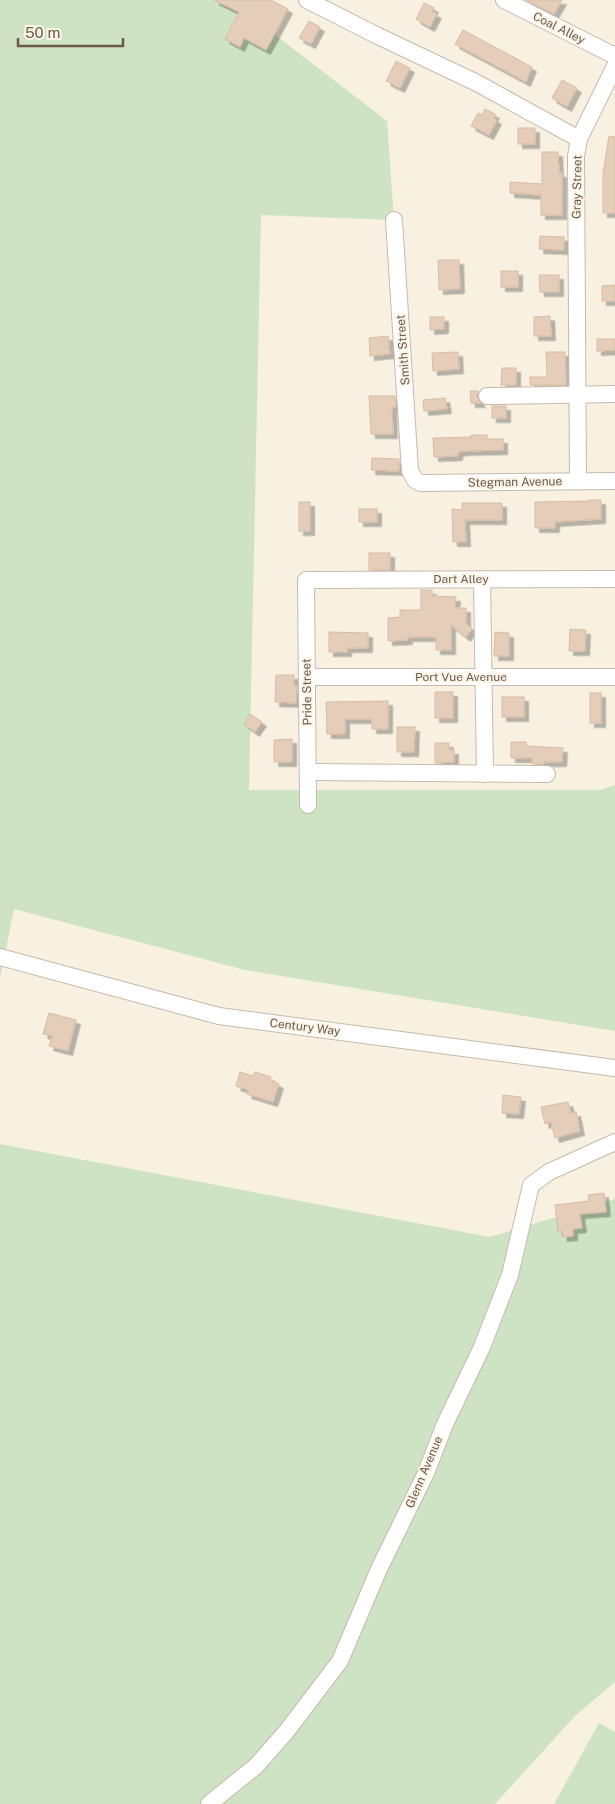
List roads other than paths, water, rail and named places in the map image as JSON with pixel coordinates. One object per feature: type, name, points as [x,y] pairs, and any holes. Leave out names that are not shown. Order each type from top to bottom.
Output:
[{"type":"street","name":"Gray Street","points":[[307,0],[376,35],[477,82],[579,139],[576,156],[578,481]]},
{"type":"street","name":"Coal Alley","points":[[504,0],[615,56]]},
{"type":"street","points":[[579,139],[615,66]]},
{"type":"street","name":"Smith Street","points":[[394,220],[410,470],[415,480]]},
{"type":"street","points":[[487,396],[615,394]]},
{"type":"street","name":"Stegman Avenue","points":[[415,480],[420,483],[615,481]]},
{"type":"street","points":[[482,579],[485,774]]},
{"type":"street","name":"Dart Alley","points":[[306,580],[615,579]]},
{"type":"street","name":"Pride Street","points":[[306,580],[308,804]]},
{"type":"street","name":"Port Vue Avenue","points":[[307,677],[615,677]]},
{"type":"street","points":[[308,772],[547,774]]},
{"type":"street","name":"Century Way","points":[[0,957],[218,1016],[615,1068]]},
{"type":"street","name":"Glenn Avenue","points":[[209,1804],[256,1766],[286,1732],[340,1661],[379,1570],[426,1473],[445,1424],[482,1346],[510,1275],[531,1185],[549,1172],[615,1142]]}]
